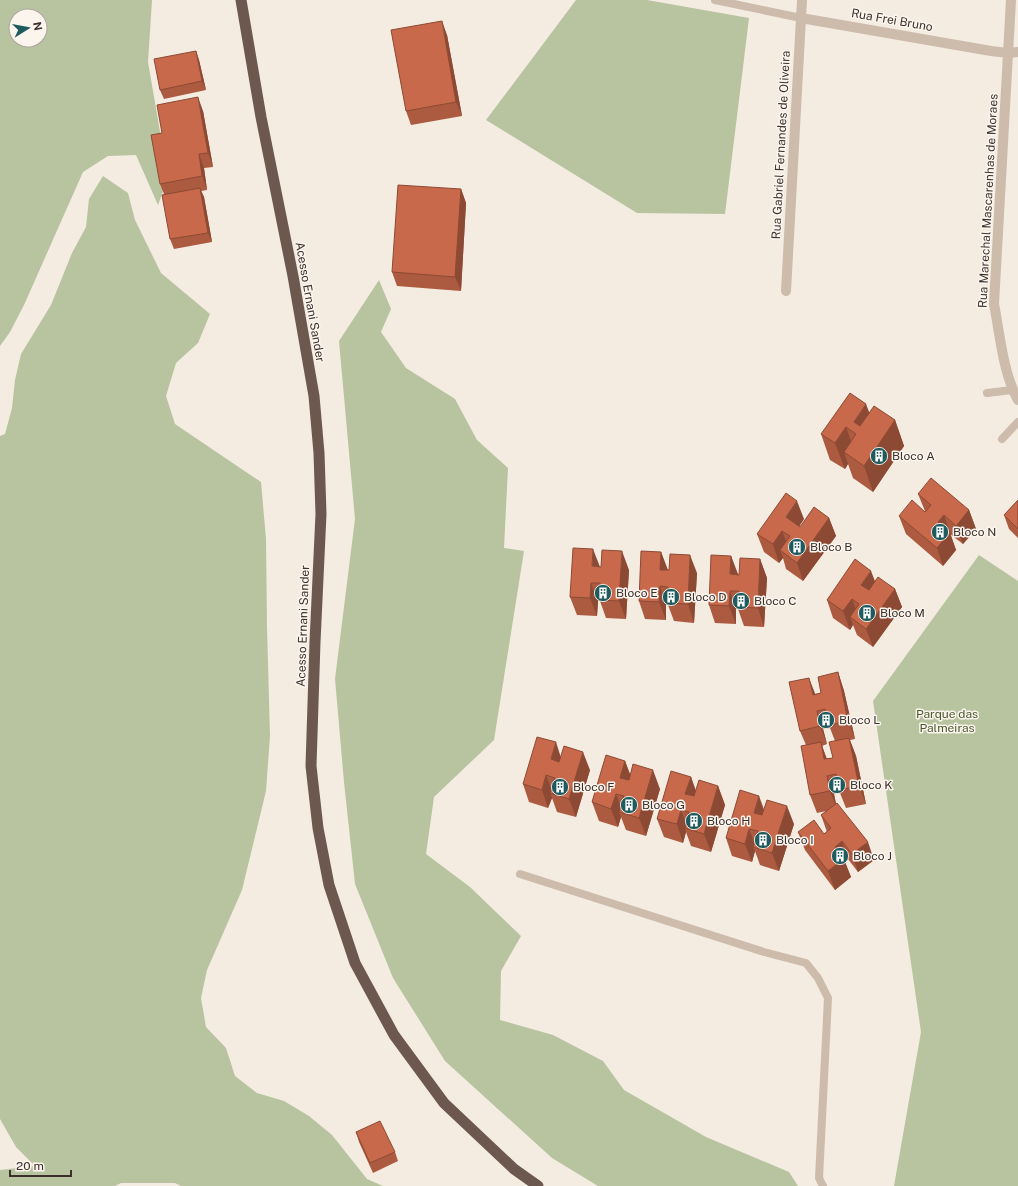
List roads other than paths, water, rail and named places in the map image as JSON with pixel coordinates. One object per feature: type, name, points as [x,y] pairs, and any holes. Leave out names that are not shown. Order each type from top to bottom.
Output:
[{"type":"highway","name":"Acesso Ernani Sander","points":[[241,0],[261,116],[314,396],[319,453],[321,514],[315,634],[311,766],[318,828],[329,885],[355,963],[394,1035],[444,1103],[514,1169],[538,1186]]},
{"type":"street","name":"Rua Gabriel Fernandes de Oliveira","points":[[786,291],[802,0]]},
{"type":"street","name":"Rua Marechal Mascarenhas de Moraes","points":[[1011,0],[1013,53],[994,304],[1003,354],[1012,390],[1018,400]]},
{"type":"street","name":"Rua Frei Bruno","points":[[801,18],[1013,53]]},
{"type":"lane","name":"Rua Frei Bruno","points":[[715,0],[801,18]]},
{"type":"lane","points":[[987,393],[1012,390]]},
{"type":"lane","points":[[1002,439],[1018,422]]},
{"type":"lane","points":[[520,874],[756,949],[806,963],[818,978],[828,998],[821,1182]]},
{"type":"place","name":"Bloco A","points":[[879,456]]},
{"type":"place","name":"Bloco N","points":[[940,532]]},
{"type":"place","name":"Bloco B","points":[[797,547]]},
{"type":"place","name":"Bloco E","points":[[603,593]]},
{"type":"place","name":"Bloco D","points":[[671,597]]},
{"type":"place","name":"Bloco C","points":[[741,601]]},
{"type":"place","name":"Bloco M","points":[[867,613]]},
{"type":"place","name":"Bloco L","points":[[826,720]]},
{"type":"place","name":"Bloco K","points":[[837,785]]},
{"type":"place","name":"Bloco F","points":[[560,787]]},
{"type":"place","name":"Bloco G","points":[[629,805]]},
{"type":"place","name":"Bloco H","points":[[694,821]]},
{"type":"place","name":"Bloco I","points":[[763,840]]},
{"type":"place","name":"Bloco J","points":[[840,856]]},
{"type":"park label","name":"Parque das Palmeiras","points":[[947,721]]}]
